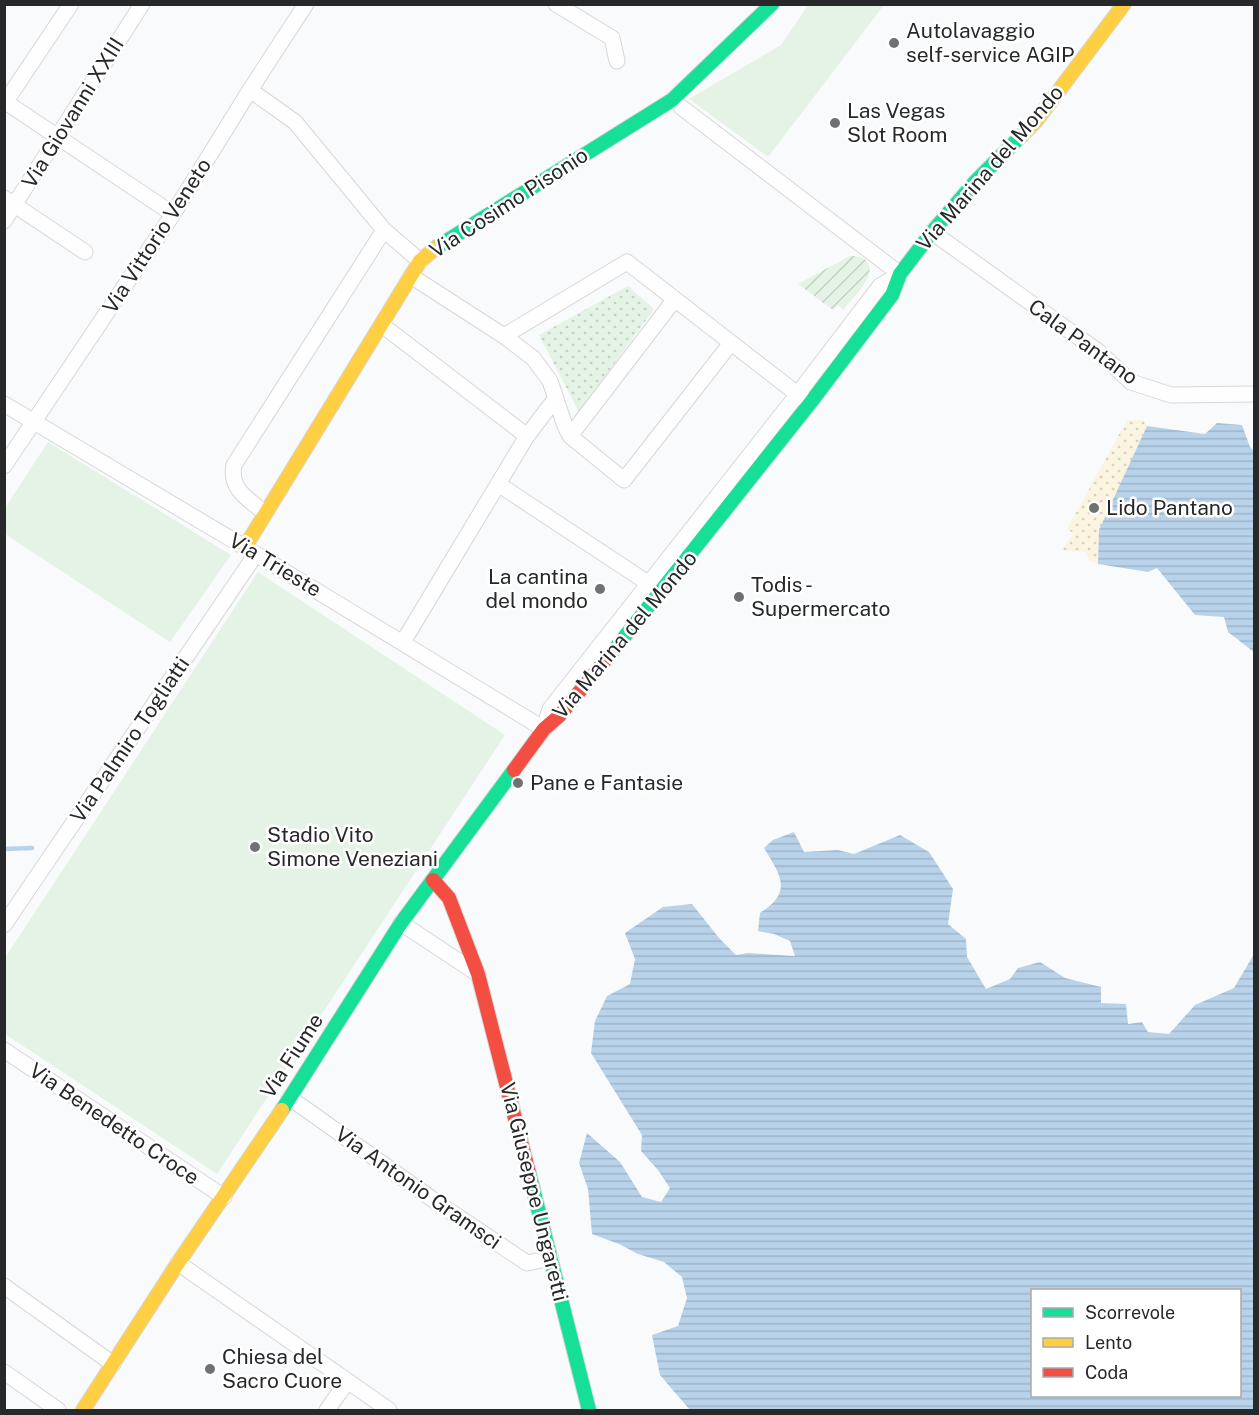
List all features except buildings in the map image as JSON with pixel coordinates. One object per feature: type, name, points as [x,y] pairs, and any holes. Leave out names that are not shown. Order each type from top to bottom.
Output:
[{"type":"street","points":[[71,4],[5,102],[173,214]]},
{"type":"street","name":"Via Giovanni XXIII","points":[[4,221],[10,201],[60,137],[142,4]]},
{"type":"street","name":"Via Vittorio Veneto","points":[[4,466],[173,214],[306,4]]},
{"type":"street","points":[[556,4],[612,38],[617,61]]},
{"type":"street","name":"Via Cosimo Pisonio","points":[[251,550],[265,513],[420,261],[446,240],[672,100],[772,4]]},
{"type":"street","name":"Via Marina del Mondo","points":[[543,729],[550,709],[810,405],[892,296],[900,274],[932,232],[975,182],[1036,121],[1124,4]]},
{"type":"street","points":[[250,90],[295,122],[384,230],[420,261]]},
{"type":"street","points":[[681,107],[900,274]]},
{"type":"street","points":[[10,201],[85,252]]},
{"type":"street","points":[[265,513],[237,489],[232,474],[234,465],[384,230]]},
{"type":"street","name":"Cala Pantano","points":[[932,232],[1099,352],[1131,382],[1171,395],[1254,394]]},
{"type":"street","points":[[504,336],[627,262],[810,405]]},
{"type":"street","name":"Via Marina del Mondo","points":[[655,588],[880,286],[900,274]]},
{"type":"street","points":[[411,276],[504,336],[533,358],[547,376],[570,436],[624,480],[730,343]]},
{"type":"street","points":[[570,436],[675,299]]},
{"type":"street","points":[[382,325],[527,436]]},
{"type":"street","points":[[403,642],[527,436],[556,398]]},
{"type":"street","name":"Via Trieste","points":[[4,404],[251,550],[543,729]]},
{"type":"street","points":[[498,484],[655,588]]},
{"type":"street","name":"Via Palmiro Togliatti","points":[[4,926],[251,550]]},
{"type":"street","name":"Via Fiume","points":[[83,1410],[178,1263],[290,1098],[401,923],[543,729]]},
{"type":"street","name":"Via Giuseppe Ungaretti","points":[[433,880],[449,898],[478,974],[589,1410]]},
{"type":"street","points":[[401,923],[478,974]]},
{"type":"street","name":"Via Benedetto Croce","points":[[4,1050],[224,1197]]},
{"type":"street","name":"Via Antonio Gramsci","points":[[290,1098],[527,1263],[551,1258]]},
{"type":"street","points":[[178,1263],[389,1410]]},
{"type":"street","points":[[4,1286],[113,1364]]},
{"type":"street","points":[[4,1372],[58,1410]]},
{"type":"street","points":[[327,1410],[347,1382]]},
{"type":"shaded area","points":[[809,4],[884,5],[768,157],[689,99],[781,45]]},
{"type":"shaded area","points":[[850,256],[865,260],[869,274],[862,287],[843,310],[838,305],[833,310],[798,284]]},
{"type":"shaded area","points":[[628,286],[654,309],[579,412],[539,335]]},
{"type":"shaded area","points":[[48,442],[231,555],[170,642],[5,534],[5,508]]},
{"type":"shaded area","name":"Stadio Vito Simone Veneziani","points":[[258,572],[505,735],[217,1174],[5,1034],[5,958]]},
{"type":"sand","name":"Lido Pantano","points":[[1127,420],[1143,420],[1147,426],[1100,530],[1098,564],[1089,560],[1085,552],[1062,550],[1073,533],[1067,529]]},
{"type":"water","points":[[1217,423],[1242,425],[1250,447],[1254,451],[1254,652],[1228,632],[1224,617],[1195,615],[1157,568],[1148,572],[1098,564],[1099,530],[1147,426],[1205,434]]},
{"type":"water","points":[[794,832],[804,852],[838,850],[854,854],[900,835],[929,852],[953,889],[948,924],[966,939],[967,957],[986,989],[1010,979],[1018,968],[1040,962],[1065,978],[1101,987],[1101,1003],[1126,1004],[1128,1024],[1142,1022],[1148,1032],[1169,1034],[1195,1005],[1234,988],[1254,954],[1254,1410],[690,1410],[660,1375],[652,1335],[678,1326],[687,1298],[682,1277],[664,1262],[638,1254],[592,1234],[588,1189],[579,1163],[587,1133],[620,1162],[642,1197],[661,1202],[670,1188],[641,1151],[642,1135],[591,1053],[595,1021],[607,996],[630,984],[635,959],[625,933],[663,907],[692,904],[736,955],[748,953],[795,956],[790,941],[774,934],[758,931],[760,913],[777,898],[781,883],[764,848],[773,840]]},
{"type":"waterway","points":[[4,849],[32,848]]},
{"type":"traffic: fast","points":[[437,247],[672,100],[772,4]]},
{"type":"traffic: fast","points":[[613,651],[811,402],[892,295],[900,274],[932,232],[975,182],[1022,135]]},
{"type":"traffic: fast","points":[[282,1110],[401,923],[514,770]]},
{"type":"traffic: fast","points":[[529,1173],[589,1410]]},
{"type":"traffic: slow","points":[[1022,135],[1036,121],[1124,4]]},
{"type":"traffic: slow","points":[[245,547],[420,261],[437,247]]},
{"type":"traffic: slow","points":[[83,1410],[178,1263],[282,1110]]},
{"type":"traffic: jam","points":[[514,770],[544,729],[559,716],[613,651]]},
{"type":"traffic: jam","points":[[433,880],[449,898],[478,974],[529,1173]]},
{"type":"place","name":"Autolavaggio self-service AGIP","points":[[894,43]]},
{"type":"place","name":"Las Vegas Slot Room","points":[[835,123]]},
{"type":"place","name":"Lido Pantano","points":[[1094,508]]},
{"type":"place","name":"La cantina del mondo","points":[[600,589]]},
{"type":"place","name":"Todis - Supermercato","points":[[739,597]]},
{"type":"place","name":"Pane e Fantasie","points":[[518,783]]},
{"type":"place","name":"Stadio Vito Simone Veneziani","points":[[255,847]]},
{"type":"place","name":"Chiesa del Sacro Cuore","points":[[210,1369]]}]
